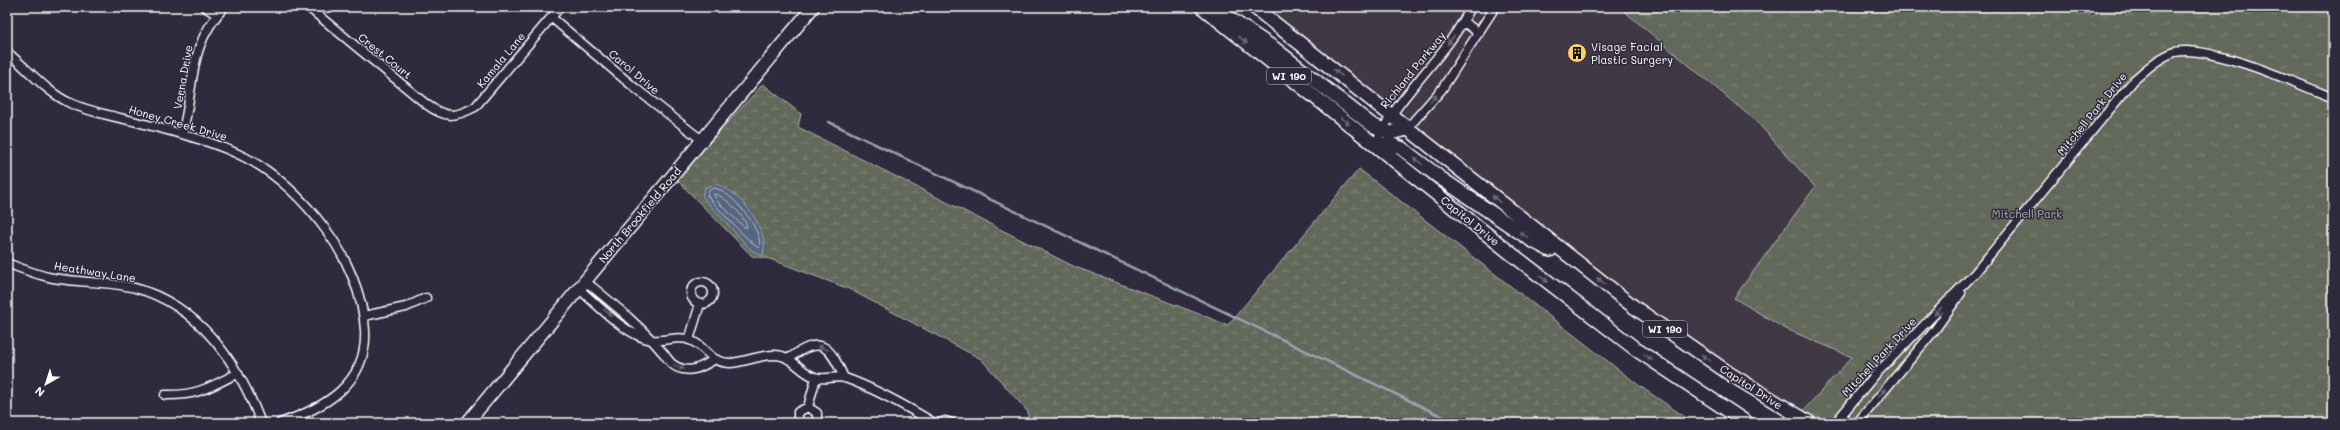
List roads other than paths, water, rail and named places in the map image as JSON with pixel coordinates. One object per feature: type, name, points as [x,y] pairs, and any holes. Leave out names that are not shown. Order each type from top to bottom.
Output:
[{"type":"main road","name":"Capitol Drive","points":[[1202,7],[1513,256],[1637,350],[1747,423]]},
{"type":"main road","points":[[1212,7],[1274,49],[1372,125],[1382,130],[1396,133],[1408,129]]},
{"type":"main road","name":"WI 190","points":[[1254,7],[1408,129]]},
{"type":"main road","name":"Capitol Drive","points":[[1408,129],[1583,267],[1686,344],[1771,400],[1810,423]]},
{"type":"main road","points":[[1376,145],[1390,144],[1401,148],[1439,178],[1531,240],[1583,267]]},
{"type":"street","points":[[205,7],[217,15]]},
{"type":"street","name":"Verna Drive","points":[[182,134],[199,44],[217,15],[224,7]]},
{"type":"street","name":"Crest Court","points":[[308,7],[436,112],[451,116]]},
{"type":"street","name":"Kamala Lane","points":[[451,116],[460,115],[475,107],[560,7]]},
{"type":"street","name":"North Brookfield Road","points":[[467,423],[813,7]]},
{"type":"street","name":"Richland Parkway","points":[[1376,145],[1390,115],[1424,76],[1464,22],[1471,7]]},
{"type":"street","points":[[1376,145],[1408,129],[1442,89],[1495,7]]},
{"type":"street","name":"Carol Drive","points":[[552,18],[635,88],[703,141]]},
{"type":"street","points":[[1464,22],[1479,33]]},
{"type":"street","name":"Honey Creek Drive","points":[[7,52],[50,89],[68,102],[85,109],[182,134],[234,151],[270,171],[286,183],[302,200],[332,238],[352,277],[364,316],[364,352],[348,384],[336,396],[319,407],[280,423]]},
{"type":"street","name":"Mitchell Park Drive","points":[[1857,423],[1934,331],[1975,273],[2134,80],[2161,58],[2176,52],[2200,52],[2232,59],[2333,98]]},
{"type":"street","name":"Heathway Lane","points":[[7,262],[31,272],[53,278],[135,288],[158,296],[198,323],[220,347],[238,373],[254,403],[261,423]]},
{"type":"street","name":"Mitchell Park Drive","points":[[1835,423],[1875,375],[1975,273]]},
{"type":"street","points":[[582,285],[642,328],[671,364],[677,368],[685,370],[697,369],[714,360]]},
{"type":"street","points":[[364,316],[406,307],[426,298]]},
{"type":"street","points":[[689,340],[700,304]]},
{"type":"street","points":[[652,341],[670,338],[689,340],[700,346],[714,360],[731,363],[775,356],[788,359],[816,378],[844,378],[885,396],[934,423]]},
{"type":"street","points":[[788,359],[800,350],[812,345],[820,345],[834,355],[844,378]]},
{"type":"street","points":[[165,395],[186,395],[201,391],[238,373]]},
{"type":"street","points":[[798,423],[798,412],[808,407],[816,378]]},
{"type":"street","points":[[808,407],[817,413],[817,423]]},
{"type":"street","points":[[940,423],[945,421],[952,423]]},
{"type":"water","points":[[715,184],[732,192],[747,207],[753,216],[762,234],[764,245],[763,256],[751,250],[702,196],[705,188]]},
{"type":"waterway","points":[[829,122],[1456,423]]},
{"type":"place","name":"Visage Facial Plastic Surgery","points":[[1577,53]]},
{"type":"park label","name":"Mitchell Park","points":[[2027,214]]}]
